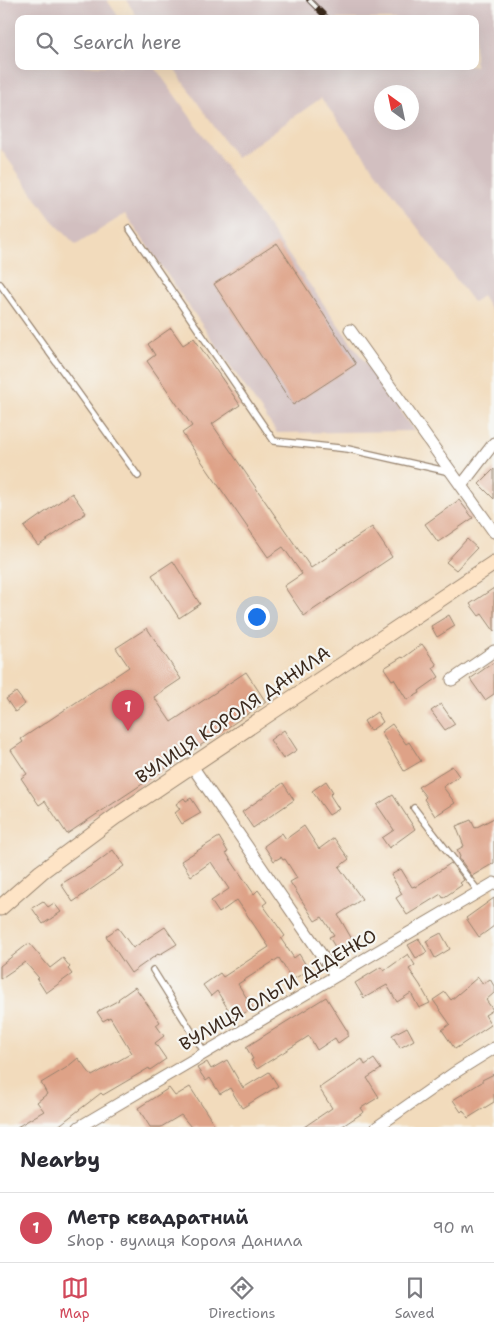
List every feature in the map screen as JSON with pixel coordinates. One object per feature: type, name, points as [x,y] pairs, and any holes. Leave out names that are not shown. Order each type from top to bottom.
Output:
[{"type":"main road","name":"ВУЛИЦЯ КОРОЛЯ ДАНИЛА","points":[[0,908],[56,861],[115,818],[494,563]]},
{"type":"street","points":[[350,330],[494,532]]},
{"type":"street","points":[[461,486],[494,443]]},
{"type":"street","points":[[452,680],[494,651]]},
{"type":"street","points":[[192,766],[336,976]]},
{"type":"street","name":"ВУЛИЦЯ ОЛЬГИ ДІДЕНКО","points":[[79,1127],[494,883]]},
{"type":"street","points":[[377,1127],[454,1073],[494,1048]]},
{"type":"lane","points":[[129,228],[274,441],[348,449],[452,472]]},
{"type":"lane","points":[[0,284],[138,476]]},
{"type":"lane","points":[[414,808],[479,892]]},
{"type":"lane","points":[[153,970],[205,1053]]},
{"type":"shaded area","points":[[0,0],[107,0],[117,15],[15,15],[15,70],[157,70],[414,431],[277,433],[125,214],[76,245],[51,219],[0,148]]},
{"type":"shaded area","points":[[126,0],[494,0],[494,315],[482,296],[473,302],[321,98],[236,158],[175,70],[479,70],[479,15],[136,15]]},
{"type":"building","points":[[277,243],[356,364],[293,405],[214,284]]},
{"type":"building","points":[[171,328],[183,345],[194,338],[240,405],[212,424],[311,568],[372,527],[392,557],[304,616],[284,586],[302,574],[283,547],[268,557],[182,433],[192,426],[147,361],[155,355],[148,344]]},
{"type":"building","points":[[494,469],[494,499],[479,484]]},
{"type":"building","points":[[72,493],[86,513],[38,546],[24,527]]},
{"type":"building","points":[[459,500],[473,518],[438,542],[425,524]]},
{"type":"building","points":[[467,539],[477,548],[456,570],[446,562]]},
{"type":"building","points":[[173,561],[200,604],[179,618],[152,575]]},
{"type":"building","points":[[494,588],[494,631],[482,614],[479,616],[470,604]]},
{"type":"building","points":[[449,615],[455,626],[437,637],[431,626]]},
{"type":"building","points":[[147,628],[181,679],[154,697],[171,722],[246,672],[266,702],[67,834],[45,801],[39,805],[21,778],[27,774],[11,750],[23,742],[21,739],[129,667],[116,648]]},
{"type":"building","points":[[422,644],[437,665],[433,668],[439,677],[419,691],[420,693],[407,700],[394,679],[392,680],[384,668],[403,658]]},
{"type":"building","points":[[494,662],[494,694],[485,700],[470,679]]},
{"type":"building","points":[[16,692],[25,704],[15,712],[6,699]]},
{"type":"building","points":[[441,704],[455,724],[445,730],[431,711]]},
{"type":"building","points":[[377,712],[383,722],[370,731],[364,721]]},
{"type":"building","points":[[392,724],[406,744],[409,742],[421,761],[404,771],[381,732]]},
{"type":"building","points":[[284,730],[297,750],[283,759],[270,740]]},
{"type":"building","points":[[452,766],[459,776],[443,787],[455,803],[435,816],[424,799],[426,797],[418,787]]},
{"type":"building","points":[[326,781],[333,792],[330,795],[339,809],[329,815],[312,791]]},
{"type":"building","points":[[283,783],[294,800],[253,828],[242,812]]},
{"type":"building","points":[[393,795],[415,829],[389,848],[382,838],[394,830],[377,805]]},
{"type":"building","points":[[184,798],[186,801],[191,798],[201,813],[182,824],[175,813],[180,809],[176,804]]},
{"type":"building","points":[[494,818],[494,863],[472,876],[459,858],[457,850],[464,846],[456,826],[471,820],[475,828]]},
{"type":"building","points":[[304,826],[319,849],[334,838],[349,859],[339,867],[362,899],[338,915],[353,941],[337,950],[329,937],[334,935],[322,917],[315,921],[290,882],[297,878],[285,859],[283,860],[281,857],[274,861],[264,846],[282,833],[286,839]]},
{"type":"building","points":[[219,837],[228,852],[226,853],[254,894],[258,890],[267,902],[263,905],[285,936],[281,939],[294,958],[299,954],[309,970],[292,980],[279,958],[238,984],[253,1008],[234,1019],[217,991],[211,996],[203,985],[220,973],[223,977],[269,947],[237,900],[219,913],[211,901],[229,889],[211,862],[191,876],[181,861]]},
{"type":"building","points":[[113,850],[124,866],[73,902],[61,884],[96,863]]},
{"type":"building","points":[[451,863],[464,880],[460,883],[462,885],[443,898],[441,894],[407,915],[396,898],[402,894],[391,875],[401,869],[412,887],[415,887]]},
{"type":"building","points":[[494,898],[494,926],[479,937],[466,918]]},
{"type":"building","points":[[43,901],[48,907],[54,903],[61,912],[43,924],[32,908]]},
{"type":"building","points":[[165,927],[177,944],[158,954],[131,973],[106,936],[118,928],[133,948]]},
{"type":"building","points":[[441,933],[450,949],[435,958],[426,941]]},
{"type":"building","points":[[419,939],[427,952],[416,958],[408,945]]},
{"type":"building","points":[[29,943],[50,968],[63,958],[70,967],[68,969],[72,974],[46,993],[37,979],[39,978],[25,962],[0,979],[0,966]]},
{"type":"building","points":[[408,954],[415,965],[409,969],[430,1003],[419,1008],[411,993],[397,1002],[387,985],[364,998],[355,983],[381,967],[384,971]]},
{"type":"building","points":[[478,977],[483,984],[490,979],[494,986],[494,993],[486,1000],[493,1010],[485,1015],[491,1025],[455,1049],[442,1030],[450,1024],[433,1000],[445,992],[451,1000]]},
{"type":"building","points":[[135,987],[160,1022],[156,1025],[164,1036],[155,1043],[166,1059],[150,1070],[149,1068],[103,1095],[101,1093],[57,1127],[17,1127],[44,1111],[37,1102],[47,1094],[41,1083],[66,1068],[78,1058],[92,1076],[132,1053],[110,1017],[103,1021],[97,1012],[119,1000]]},
{"type":"building","points":[[326,997],[348,1032],[348,1036],[338,1043],[335,1038],[317,1050],[309,1036],[257,1069],[246,1047]]},
{"type":"building","points":[[407,1027],[414,1040],[400,1048],[392,1035]]},
{"type":"building","points":[[362,1059],[365,1065],[374,1059],[381,1069],[367,1078],[379,1097],[361,1108],[364,1112],[341,1127],[304,1127],[332,1108],[319,1088]]},
{"type":"building","points":[[227,1060],[243,1088],[269,1072],[278,1086],[242,1108],[230,1088],[220,1094],[210,1078],[206,1081],[197,1068],[207,1062],[211,1069]]},
{"type":"building","points":[[494,1074],[494,1102],[468,1118],[463,1110],[461,1112],[453,1100]]},
{"type":"building","points":[[190,1087],[216,1127],[191,1127],[181,1115],[161,1127],[150,1127],[138,1108],[169,1088],[175,1096]]},
{"type":"railway","points":[[309,0],[324,15]]},
{"type":"place","name":"Метр квадратний","points":[[128,731]]}]
